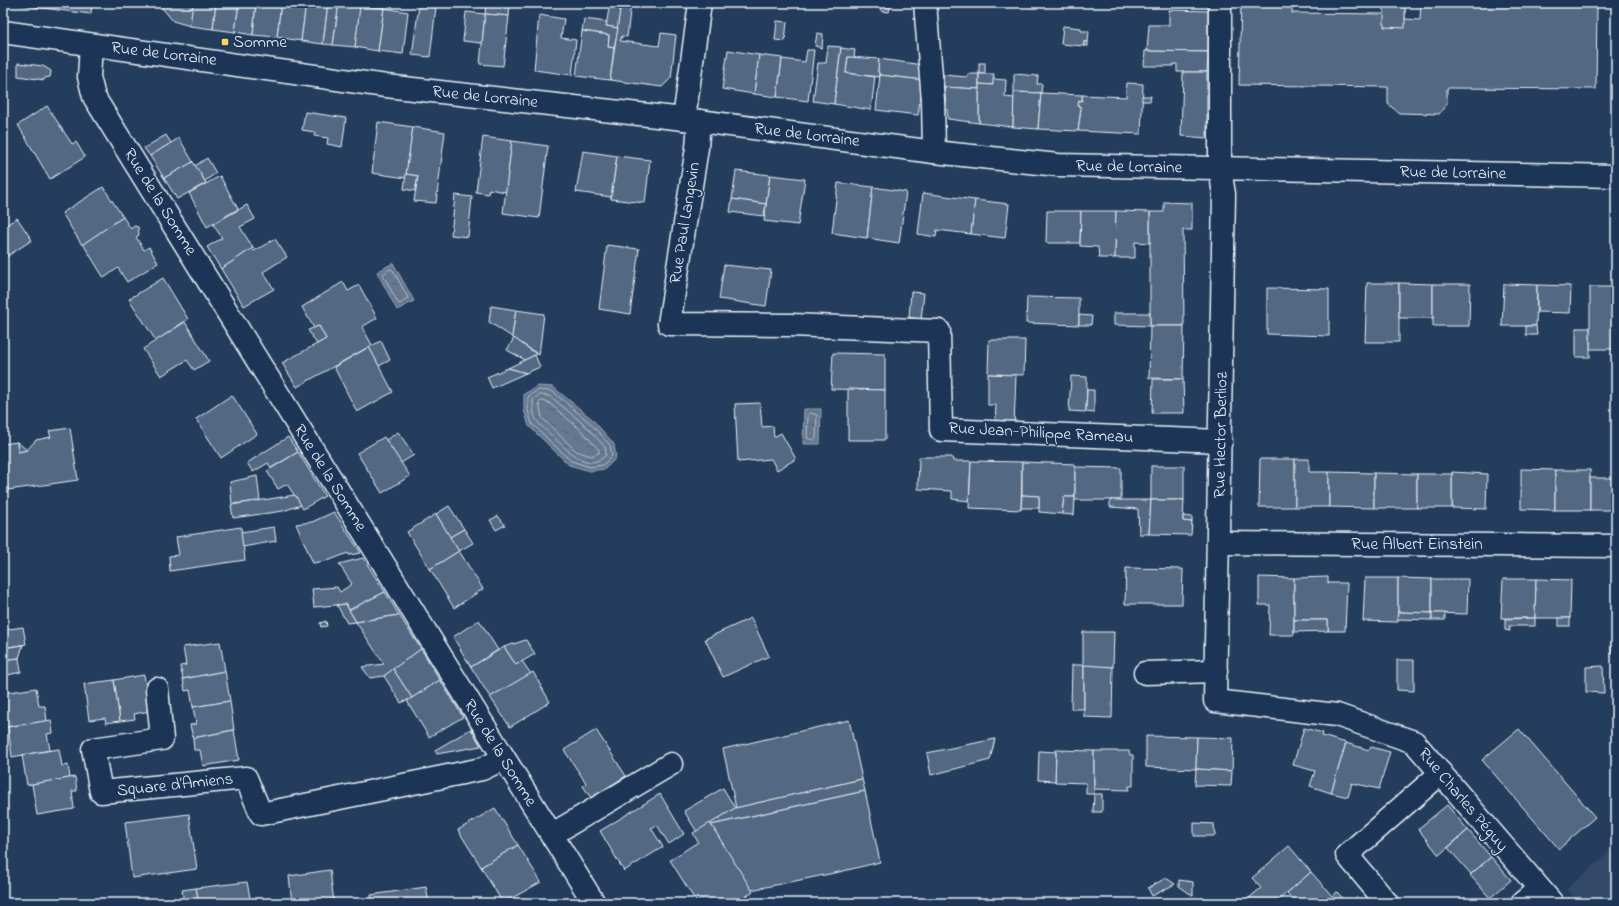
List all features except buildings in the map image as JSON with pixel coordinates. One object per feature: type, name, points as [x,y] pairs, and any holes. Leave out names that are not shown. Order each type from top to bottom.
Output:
[{"type":"street","name":"Rue Paul Langevin","points":[[669,324],[697,148],[692,120],[700,3]]},
{"type":"street","points":[[925,3],[933,100],[934,152]]},
{"type":"street","name":"Rue Hector Berlioz","points":[[1215,701],[1221,441],[1224,194],[1220,169],[1220,3]]},
{"type":"street","name":"Rue de Lorraine","points":[[3,32],[392,87],[692,120],[934,152],[1058,165],[1616,176]]},
{"type":"street","name":"Rue de la Somme","points":[[91,45],[88,77],[94,97],[503,759],[594,903]]},
{"type":"street","name":"Rue Jean-Philippe Rameau","points":[[669,324],[791,324],[939,331],[941,430],[1221,441]]},
{"type":"street","name":"Rue Albert Einstein","points":[[1219,543],[1616,546]]},
{"type":"street","points":[[1145,672],[1216,671]]},
{"type":"street","name":"Square d’Amiens","points":[[157,688],[162,739],[93,749],[101,792],[246,778],[260,814],[482,769],[503,759]]},
{"type":"street","name":"Rue Charles Péguy","points":[[1215,701],[1337,715],[1414,742],[1545,896]]},
{"type":"street","points":[[551,835],[671,764]]},
{"type":"street","points":[[1387,903],[1347,855],[1441,773]]},
{"type":"street","points":[[1522,903],[1545,896]]},
{"type":"shaded area","points":[[1608,698],[1616,698],[1616,734]]},
{"type":"shaded area","points":[[1616,846],[1616,903],[1579,903],[1567,889]]},
{"type":"water","points":[[393,263],[414,301],[397,310],[377,272]]},
{"type":"water","points":[[538,386],[553,387],[592,419],[614,444],[616,458],[605,469],[590,471],[569,465],[529,426],[524,410],[524,394]]},
{"type":"water","points":[[804,409],[821,409],[820,444],[803,444]]},
{"type":"place","name":"Somme","points":[[225,42]]}]
